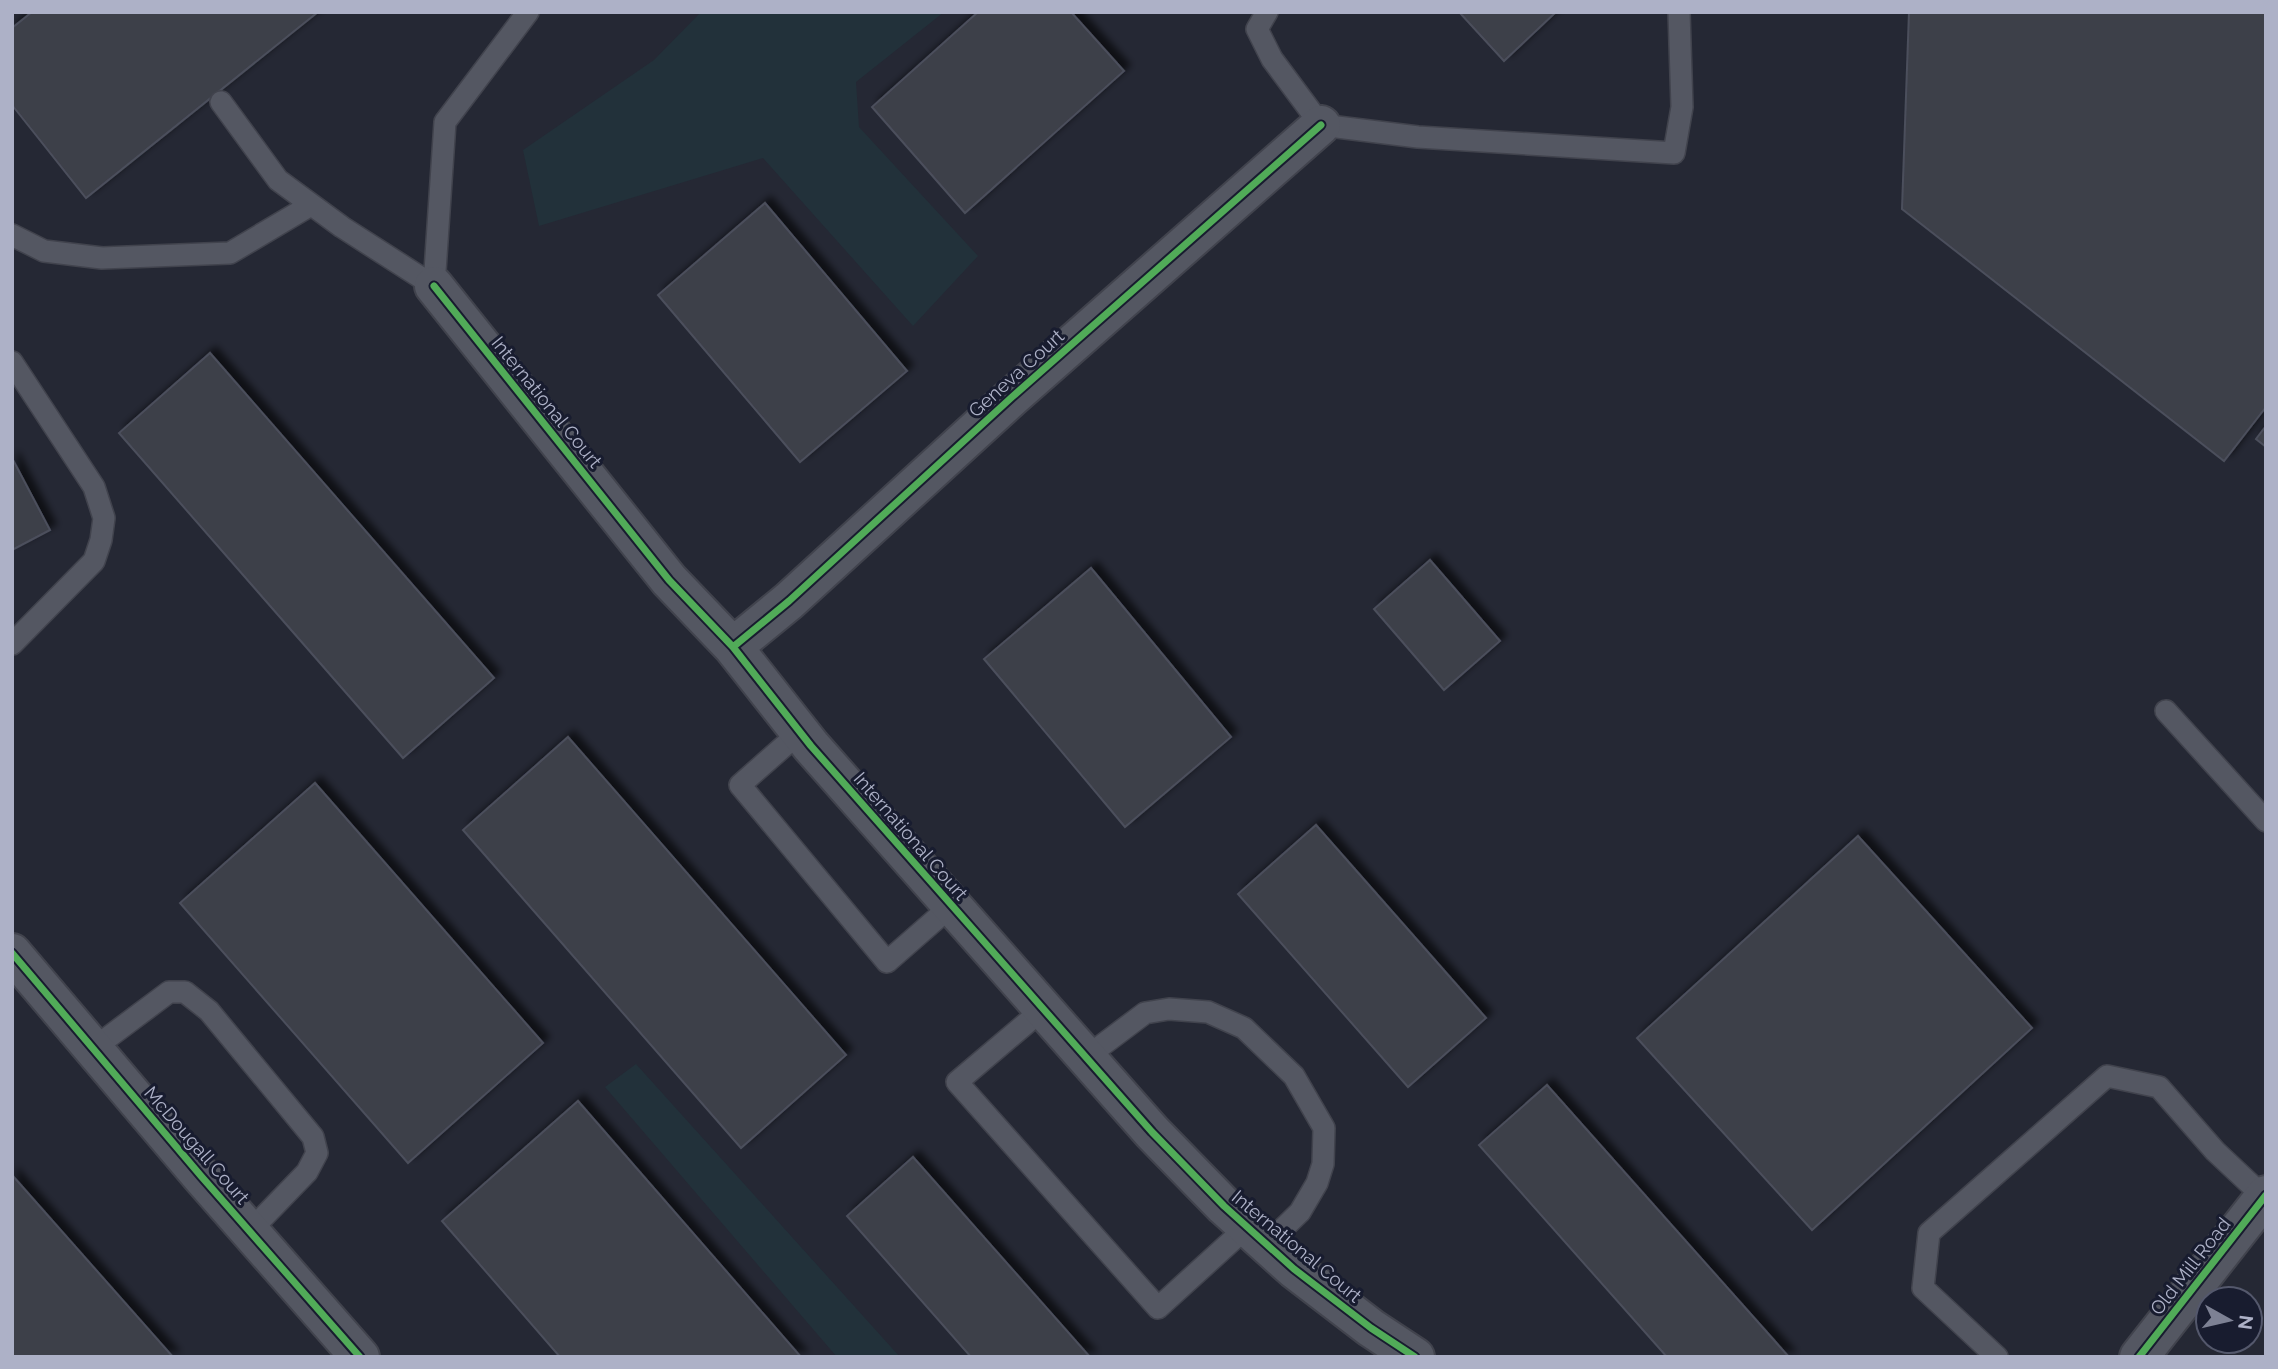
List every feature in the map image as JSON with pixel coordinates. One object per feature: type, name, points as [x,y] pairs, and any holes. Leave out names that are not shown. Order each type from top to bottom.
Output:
[{"type":"street","name":"Geneva Court","points":[[733,647],[789,601],[1012,397],[1321,125]]},
{"type":"street","name":"International Court","points":[[434,286],[669,580],[733,647],[800,732],[1042,1010],[1161,1141],[1224,1206],[1257,1235],[1327,1294],[1415,1357]]},
{"type":"street","name":"McDougall Court","points":[[12,953],[359,1357]]},
{"type":"street","name":"Old Mill Road","points":[[2139,1357],[2265,1196]]},
{"type":"lane","points":[[221,102],[278,180],[342,227],[434,286],[445,122],[527,12]]},
{"type":"lane","points":[[1267,12],[1257,29],[1272,60],[1321,125],[1418,137],[1674,153],[1682,107],[1679,12]]},
{"type":"lane","points":[[12,235],[44,251],[102,258],[230,253],[311,205]]},
{"type":"lane","points":[[12,362],[93,487],[104,518],[94,561],[12,644]]},
{"type":"lane","points":[[2166,710],[2266,821]]},
{"type":"lane","points":[[800,732],[740,785],[887,962],[951,906]]},
{"type":"lane","points":[[93,1048],[169,992],[185,992],[209,1010],[313,1137],[317,1153],[307,1172],[250,1231]]},
{"type":"lane","points":[[1042,1010],[957,1082],[1158,1308],[1257,1235],[1300,1212],[1317,1183],[1323,1164],[1324,1128],[1294,1076],[1244,1028],[1208,1012],[1168,1009],[1145,1013],[1085,1058]]},
{"type":"lane","points":[[1997,1357],[1923,1289],[1929,1234],[2107,1076],[2159,1087],[2216,1151],[2265,1196]]},
{"type":"shaded area","points":[[701,12],[944,12],[856,82],[859,127],[978,256],[913,326],[763,158],[539,226],[523,150],[654,60]]},
{"type":"shaded area","points":[[636,1064],[900,1357],[837,1357],[605,1087]]},
{"type":"building","points":[[32,12],[318,12],[86,198],[12,105],[12,28]]},
{"type":"building","points":[[978,12],[1071,12],[1124,71],[965,213],[872,107]]},
{"type":"building","points":[[1459,12],[1556,12],[1504,61]]},
{"type":"building","points":[[1909,12],[2266,12],[2266,407],[2224,461],[1902,209]]},
{"type":"building","points":[[765,203],[907,371],[800,462],[658,295]]},
{"type":"building","points":[[210,353],[494,678],[403,758],[119,433]]},
{"type":"building","points":[[2266,426],[2266,447],[2256,439]]},
{"type":"building","points":[[12,458],[50,530],[12,550]]},
{"type":"building","points":[[1430,560],[1500,641],[1444,690],[1374,609]]},
{"type":"building","points":[[1091,568],[1231,737],[1125,827],[984,659]]},
{"type":"building","points":[[568,737],[846,1055],[741,1148],[463,830]]},
{"type":"building","points":[[315,783],[543,1043],[408,1163],[180,903]]},
{"type":"building","points":[[1316,825],[1486,1018],[1408,1087],[1238,894]]},
{"type":"building","points":[[1858,836],[2032,1028],[1812,1230],[1637,1038]]},
{"type":"building","points":[[1547,1085],[1789,1357],[1667,1357],[1479,1145]]},
{"type":"building","points":[[578,1101],[801,1357],[560,1357],[442,1221]]},
{"type":"building","points":[[913,1157],[1090,1357],[971,1357],[847,1216]]},
{"type":"building","points":[[12,1175],[173,1357],[12,1357]]},
{"type":"cycle path","points":[[733,647],[789,601],[1012,397],[1321,125]]},
{"type":"cycle path","points":[[434,286],[669,580],[733,647],[811,746],[1152,1132],[1224,1206],[1294,1269],[1371,1328],[1415,1357]]},
{"type":"cycle path","points":[[12,953],[201,1176],[360,1357]]},
{"type":"cycle path","points":[[2139,1357],[2266,1195]]}]
